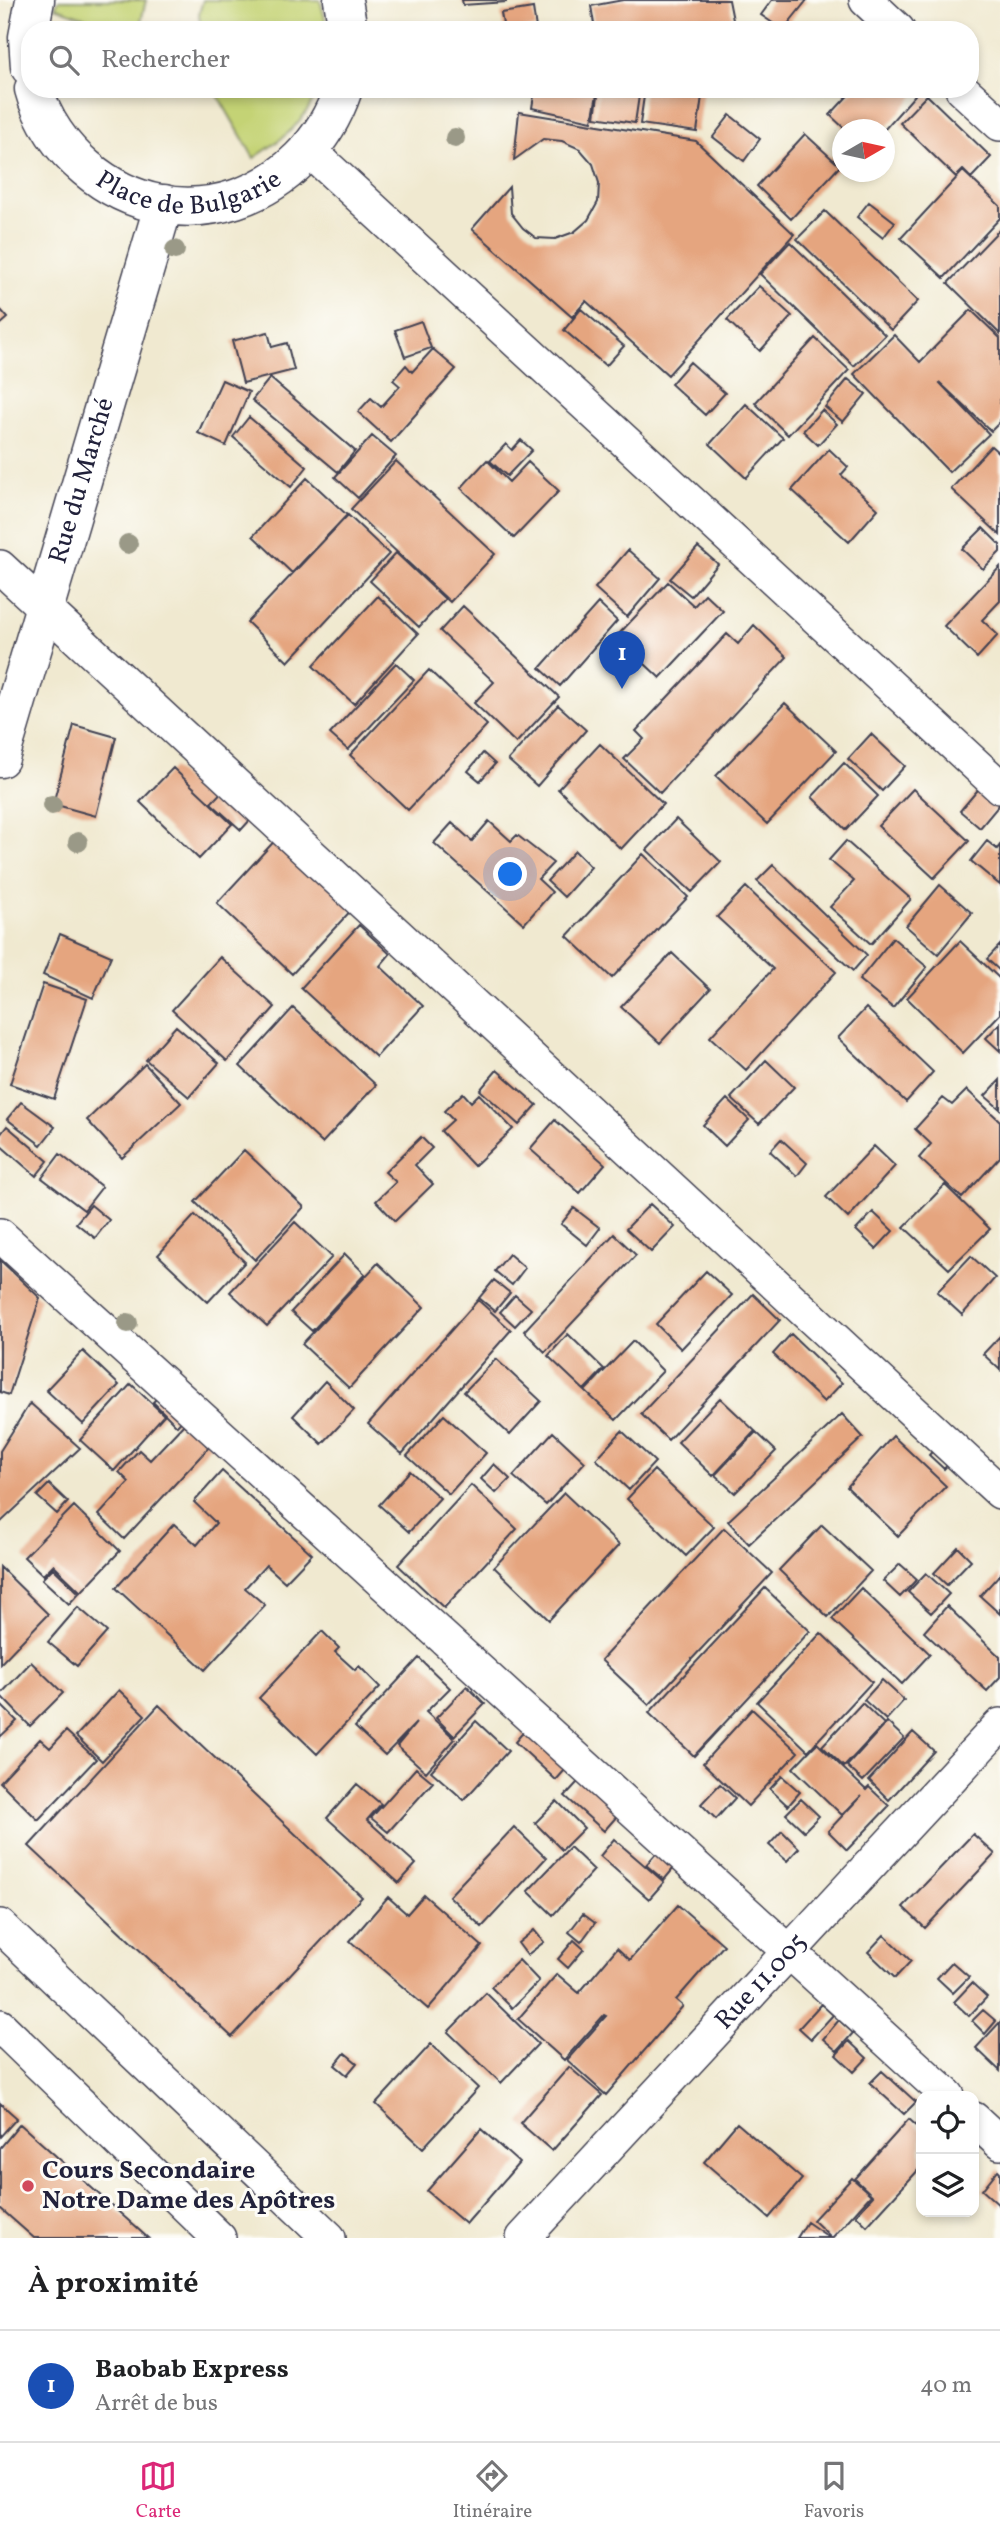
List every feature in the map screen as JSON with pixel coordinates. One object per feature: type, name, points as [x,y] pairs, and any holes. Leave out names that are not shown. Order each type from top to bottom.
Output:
[{"type":"main road","points":[[31,21],[34,0]]},
{"type":"main road","points":[[342,0],[346,21]]},
{"type":"main road","name":"Place de Bulgarie","points":[[38,98],[53,131],[77,161],[93,174],[127,194],[164,204],[200,206],[235,200],[283,176],[310,152],[330,122],[339,98]]},
{"type":"main road","name":"Rue du Marché","points":[[0,758],[164,204]]},
{"type":"street","points":[[866,0],[888,21]]},
{"type":"street","points":[[972,98],[1000,124]]},
{"type":"street","points":[[310,152],[1000,787]]},
{"type":"street","points":[[0,568],[1000,1492]]},
{"type":"street","points":[[0,1235],[943,2091]]},
{"type":"street","name":"Rue 11.005","points":[[523,2238],[1000,1725]]},
{"type":"street","points":[[0,1926],[329,2238]]},
{"type":"street","points":[[0,2026],[219,2238]]},
{"type":"street","points":[[979,2124],[1000,2143]]},
{"type":"green space","points":[[59,0],[146,0],[141,21],[94,21],[55,7]]},
{"type":"green space","points":[[203,0],[320,0],[326,21],[200,21]]},
{"type":"green space","points":[[219,98],[314,98],[292,129],[254,158]]},
{"type":"building","points":[[462,0],[506,0],[506,2],[463,5]]},
{"type":"building","points":[[623,0],[729,0],[733,21],[594,21],[591,6]]},
{"type":"building","points":[[772,0],[807,0],[790,21],[770,21],[761,15]]},
{"type":"building","points":[[533,8],[535,21],[502,21],[501,13]]},
{"type":"building","points":[[534,98],[596,98],[592,121],[532,108]]},
{"type":"building","points":[[598,98],[639,98],[635,123],[595,117]]},
{"type":"building","points":[[644,98],[702,98],[697,132],[640,124]]},
{"type":"building","points":[[846,98],[912,98],[894,119],[834,119],[830,115]]},
{"type":"building","points":[[924,98],[930,98],[991,157],[971,178],[963,170],[956,177],[900,123]]},
{"type":"building","points":[[519,112],[696,141],[794,234],[668,375],[586,301],[572,317],[472,229],[509,187],[511,213],[523,228],[536,238],[555,239],[574,232],[588,220],[598,202],[599,183],[593,164],[580,149],[562,141],[543,139],[514,160]]},
{"type":"building","points":[[730,115],[760,139],[744,161],[713,137]]},
{"type":"building","points":[[805,134],[832,159],[832,175],[791,219],[757,186]]},
{"type":"building","points":[[963,171],[1000,206],[1000,218],[944,278],[901,238]]},
{"type":"building","points":[[869,202],[895,222],[883,238],[857,217]]},
{"type":"building","points":[[825,211],[918,301],[891,330],[797,239]]},
{"type":"building","points":[[1000,229],[1000,334],[948,283]]},
{"type":"building","points":[[790,242],[885,335],[854,366],[760,274]]},
{"type":"building","points":[[759,286],[792,316],[760,351],[727,320]]},
{"type":"building","points":[[0,309],[8,318],[0,325]]},
{"type":"building","points":[[581,309],[624,346],[606,366],[564,330]]},
{"type":"building","points":[[971,310],[1000,338],[1000,422],[991,431],[939,382],[989,434],[949,472],[854,374],[894,335],[920,362]]},
{"type":"building","points":[[421,321],[431,348],[405,357],[395,330]]},
{"type":"building","points":[[268,332],[272,347],[287,343],[294,370],[243,383],[232,341]]},
{"type":"building","points":[[815,338],[849,370],[788,435],[755,403]]},
{"type":"building","points":[[433,349],[456,369],[391,442],[358,412],[371,398],[381,407],[400,386],[393,380],[406,365],[412,372]]},
{"type":"building","points":[[690,362],[725,393],[705,415],[671,384]]},
{"type":"building","points":[[270,378],[355,451],[338,472],[252,400]]},
{"type":"building","points":[[848,379],[866,394],[843,422],[825,407]]},
{"type":"building","points":[[222,380],[249,392],[226,446],[198,433]]},
{"type":"building","points":[[746,404],[783,438],[746,478],[710,444]]},
{"type":"building","points":[[822,410],[837,424],[818,445],[803,431]]},
{"type":"building","points":[[249,417],[307,467],[291,487],[233,437]]},
{"type":"building","points":[[372,436],[396,456],[358,498],[335,477]]},
{"type":"building","points":[[521,440],[532,450],[507,476],[490,461],[506,444],[512,450]]},
{"type":"building","points":[[991,446],[1000,454],[1000,535],[951,489]]},
{"type":"building","points":[[829,449],[848,467],[841,475],[878,509],[849,542],[792,490]]},
{"type":"building","points":[[487,460],[509,482],[528,462],[559,491],[514,538],[461,488]]},
{"type":"building","points":[[396,461],[495,554],[450,602],[351,509]]},
{"type":"building","points":[[307,478],[347,515],[292,573],[253,536]]},
{"type":"building","points":[[348,515],[389,554],[288,662],[247,622]]},
{"type":"building","points":[[983,528],[1000,545],[1000,552],[983,569],[962,549]]},
{"type":"building","points":[[698,547],[718,564],[691,596],[670,579]]},
{"type":"building","points":[[628,550],[660,578],[627,617],[595,588]]},
{"type":"building","points":[[396,553],[445,599],[419,627],[370,581]]},
{"type":"building","points":[[1000,567],[1000,601],[982,620],[998,635],[977,658],[944,626]]},
{"type":"building","points":[[668,582],[694,606],[705,594],[723,611],[660,678],[616,637]]},
{"type":"building","points":[[378,596],[418,634],[354,704],[313,666]]},
{"type":"building","points":[[598,603],[617,621],[560,686],[540,668]]},
{"type":"building","points":[[463,606],[559,697],[516,743],[474,703],[494,682],[440,631]]},
{"type":"building","points":[[754,625],[787,657],[660,793],[624,759],[644,739],[636,731],[727,634],[738,644]]},
{"type":"building","points":[[396,663],[414,680],[348,750],[330,734]]},
{"type":"building","points":[[429,670],[487,725],[408,810],[350,755]]},
{"type":"building","points":[[785,703],[836,751],[767,824],[716,776]]},
{"type":"building","points":[[558,705],[586,730],[537,786],[508,760]]},
{"type":"building","points":[[74,725],[116,737],[96,816],[53,804]]},
{"type":"building","points":[[871,734],[905,766],[882,791],[848,759]]},
{"type":"building","points":[[600,744],[663,804],[621,849],[558,789]]},
{"type":"building","points":[[483,753],[495,764],[480,781],[468,771]]},
{"type":"building","points":[[844,763],[878,796],[846,830],[812,797]]},
{"type":"building","points":[[173,768],[232,824],[199,859],[140,802]]},
{"type":"building","points":[[231,782],[260,809],[241,830],[211,803]]},
{"type":"building","points":[[982,785],[1000,799],[1000,804],[980,828],[960,811]]},
{"type":"building","points":[[913,789],[969,841],[934,878],[878,826]]},
{"type":"building","points":[[676,819],[721,862],[692,892],[647,850]]},
{"type":"building","points":[[489,821],[511,841],[517,835],[553,863],[538,879],[552,892],[524,924],[434,843],[452,823],[472,841]]},
{"type":"building","points":[[281,834],[356,905],[292,974],[217,903]]},
{"type":"building","points":[[846,841],[911,899],[871,944],[830,907],[854,881],[829,860]]},
{"type":"building","points":[[987,841],[997,849],[1000,845],[1000,885],[971,861]]},
{"type":"building","points":[[575,851],[591,867],[564,897],[547,881]]},
{"type":"building","points":[[643,854],[688,897],[612,978],[567,936]]},
{"type":"building","points":[[773,865],[867,955],[853,971],[757,881]]},
{"type":"building","points":[[940,885],[972,913],[938,954],[906,926]]},
{"type":"building","points":[[746,887],[836,972],[746,1070],[710,1037],[773,969],[717,917]]},
{"type":"building","points":[[359,925],[390,954],[380,966],[423,1006],[376,1057],[301,988]]},
{"type":"building","points":[[60,934],[111,956],[93,998],[43,975]]},
{"type":"building","points":[[893,938],[927,967],[893,1008],[859,980]]},
{"type":"building","points":[[960,941],[1000,979],[1000,1014],[963,1053],[907,998]]},
{"type":"building","points":[[1000,945],[1000,971],[987,959]]},
{"type":"building","points":[[672,953],[710,989],[660,1043],[621,1007]]},
{"type":"building","points":[[220,957],[275,1007],[227,1061],[172,1010]]},
{"type":"building","points":[[43,984],[87,999],[54,1099],[10,1084]]},
{"type":"building","points":[[293,1008],[376,1085],[322,1143],[240,1066]]},
{"type":"building","points":[[866,1008],[933,1072],[906,1102],[838,1038]]},
{"type":"building","points":[[1000,1023],[1000,1051],[986,1038]]},
{"type":"building","points":[[176,1026],[219,1063],[189,1097],[146,1060]]},
{"type":"building","points":[[766,1060],[794,1087],[759,1124],[731,1098]]},
{"type":"building","points":[[145,1064],[181,1103],[122,1158],[87,1120]]},
{"type":"building","points":[[497,1070],[537,1105],[519,1125],[480,1090]]},
{"type":"building","points":[[1000,1080],[1000,1109],[985,1096]]},
{"type":"building","points":[[967,1090],[1000,1121],[1000,1157],[962,1198],[919,1158],[931,1144],[915,1129],[943,1098],[952,1105]]},
{"type":"building","points":[[463,1093],[471,1102],[479,1094],[513,1129],[474,1166],[441,1131],[453,1120],[444,1111]]},
{"type":"building","points":[[727,1099],[749,1120],[725,1146],[703,1125]]},
{"type":"building","points":[[21,1102],[55,1127],[41,1145],[7,1119]]},
{"type":"building","points":[[555,1120],[605,1164],[580,1193],[530,1149]]},
{"type":"building","points":[[7,1126],[48,1161],[36,1176],[0,1145],[0,1135]]},
{"type":"building","points":[[421,1137],[432,1148],[415,1165],[433,1184],[395,1221],[376,1201],[396,1182],[385,1172]]},
{"type":"building","points":[[781,1139],[807,1163],[797,1176],[770,1151]]},
{"type":"building","points":[[874,1146],[895,1166],[848,1218],[826,1197]]},
{"type":"building","points":[[244,1150],[304,1207],[255,1260],[195,1202]]},
{"type":"building","points":[[60,1154],[102,1187],[84,1210],[42,1178]]},
{"type":"building","points":[[945,1185],[990,1229],[949,1269],[904,1227]]},
{"type":"building","points":[[650,1204],[675,1227],[651,1252],[626,1229]]},
{"type":"building","points":[[91,1205],[109,1220],[95,1238],[76,1223]]},
{"type":"building","points":[[574,1208],[600,1228],[587,1245],[561,1224]]},
{"type":"building","points":[[873,1212],[893,1231],[876,1249],[856,1230]]},
{"type":"building","points":[[195,1215],[245,1262],[208,1302],[158,1255]]},
{"type":"building","points":[[295,1222],[332,1257],[267,1326],[230,1292]]},
{"type":"building","points":[[614,1234],[636,1255],[545,1352],[524,1331]]},
{"type":"building","points":[[345,1254],[365,1274],[312,1331],[291,1312]]},
{"type":"building","points":[[509,1254],[525,1268],[512,1285],[495,1271]]},
{"type":"building","points":[[971,1256],[995,1278],[962,1315],[937,1292]]},
{"type":"building","points":[[0,1260],[40,1298],[9,1395],[0,1392]]},
{"type":"building","points":[[378,1263],[424,1307],[349,1388],[302,1344]]},
{"type":"building","points":[[706,1271],[732,1295],[681,1349],[656,1324]]},
{"type":"building","points":[[494,1280],[510,1293],[495,1311],[479,1298]]},
{"type":"building","points":[[753,1294],[780,1320],[668,1440],[641,1414]]},
{"type":"building","points":[[515,1295],[531,1309],[515,1326],[500,1312]]},
{"type":"building","points":[[478,1300],[511,1330],[402,1454],[368,1424]]},
{"type":"building","points":[[568,1334],[604,1369],[584,1390],[548,1356]]},
{"type":"building","points":[[791,1334],[842,1383],[824,1402],[773,1354]]},
{"type":"building","points":[[1000,1336],[1000,1370],[983,1354]]},
{"type":"building","points":[[633,1341],[663,1371],[616,1420],[585,1391]]},
{"type":"building","points":[[83,1351],[119,1385],[83,1424],[46,1390]]},
{"type":"building","points":[[496,1359],[541,1401],[510,1435],[464,1392]]},
{"type":"building","points":[[325,1381],[354,1410],[322,1444],[293,1416]]},
{"type":"building","points":[[131,1384],[164,1415],[114,1471],[80,1440]]},
{"type":"building","points":[[171,1384],[195,1406],[177,1426],[153,1402]]},
{"type":"building","points":[[720,1398],[755,1431],[713,1476],[678,1442]]},
{"type":"building","points":[[30,1403],[80,1448],[0,1523],[0,1451]]},
{"type":"building","points":[[842,1414],[863,1437],[749,1544],[728,1521]]},
{"type":"building","points":[[444,1415],[486,1453],[449,1494],[407,1456]]},
{"type":"building","points":[[186,1422],[211,1445],[124,1539],[99,1515],[129,1482],[119,1472],[139,1450],[150,1460]]},
{"type":"building","points":[[622,1431],[655,1462],[629,1490],[596,1459]]},
{"type":"building","points":[[553,1432],[585,1462],[546,1505],[513,1476]]},
{"type":"building","points":[[756,1432],[776,1451],[735,1493],[715,1475]]},
{"type":"building","points":[[893,1436],[946,1486],[898,1536],[847,1487]]},
{"type":"building","points":[[941,1442],[955,1456],[944,1469],[929,1455]]},
{"type":"building","points":[[494,1464],[510,1479],[496,1493],[481,1479]]},
{"type":"building","points":[[654,1470],[714,1527],[686,1556],[627,1499]]},
{"type":"building","points":[[222,1471],[312,1554],[285,1582],[266,1565],[245,1588],[265,1605],[205,1670],[116,1588],[174,1524],[197,1545],[216,1523],[194,1502]]},
{"type":"building","points":[[410,1471],[440,1498],[409,1532],[379,1505]]},
{"type":"building","points":[[49,1484],[68,1502],[57,1514],[37,1496]]},
{"type":"building","points":[[471,1485],[517,1529],[444,1608],[398,1565]]},
{"type":"building","points":[[564,1493],[619,1545],[549,1620],[494,1567]]},
{"type":"building","points":[[74,1506],[120,1551],[81,1592],[53,1565],[43,1575],[24,1557]]},
{"type":"building","points":[[822,1525],[871,1571],[828,1617],[779,1570]]},
{"type":"building","points":[[724,1528],[772,1573],[649,1705],[601,1660]]},
{"type":"building","points":[[958,1547],[971,1560],[947,1585],[934,1573]]},
{"type":"building","points":[[900,1564],[917,1579],[900,1597],[883,1581]]},
{"type":"building","points":[[0,1567],[48,1614],[0,1664]]},
{"type":"building","points":[[53,1568],[79,1593],[69,1604],[42,1579]]},
{"type":"building","points":[[926,1573],[949,1594],[931,1613],[908,1592]]},
{"type":"building","points":[[1000,1574],[1000,1614],[980,1596]]},
{"type":"building","points":[[765,1588],[810,1631],[694,1756],[649,1713]]},
{"type":"building","points":[[861,1588],[930,1654],[902,1684],[832,1619]]},
{"type":"building","points":[[947,1606],[1000,1657],[1000,1677],[987,1691],[924,1632]]},
{"type":"building","points":[[78,1607],[107,1632],[77,1666],[48,1642]]},
{"type":"building","points":[[322,1631],[339,1648],[335,1652],[355,1670],[359,1666],[380,1687],[317,1754],[259,1698]]},
{"type":"building","points":[[821,1633],[872,1682],[808,1751],[757,1702]]},
{"type":"building","points":[[419,1658],[450,1688],[426,1712],[455,1739],[426,1772],[397,1746],[416,1723],[385,1755],[355,1727]]},
{"type":"building","points":[[31,1662],[63,1693],[30,1726],[0,1695]]},
{"type":"building","points":[[882,1680],[904,1700],[886,1720],[864,1700]]},
{"type":"building","points":[[467,1686],[485,1704],[454,1736],[436,1718]]},
{"type":"building","points":[[119,1690],[145,1715],[102,1761],[76,1736]]},
{"type":"building","points":[[862,1703],[884,1724],[844,1767],[822,1746]]},
{"type":"building","points":[[0,1704],[17,1721],[0,1737]]},
{"type":"building","points":[[159,1705],[362,1897],[232,2037],[29,1846]]},
{"type":"building","points":[[752,1709],[798,1752],[748,1806],[703,1763]]},
{"type":"building","points":[[476,1721],[508,1751],[464,1800],[431,1771]]},
{"type":"building","points":[[887,1722],[904,1738],[863,1781],[847,1766]]},
{"type":"building","points":[[530,1724],[573,1761],[556,1780],[515,1742]]},
{"type":"building","points":[[66,1731],[96,1759],[38,1820],[0,1782],[40,1739],[50,1748]]},
{"type":"building","points":[[913,1732],[934,1751],[889,1800],[869,1780]]},
{"type":"building","points":[[817,1743],[866,1790],[869,1787],[889,1806],[847,1850],[828,1831],[861,1796],[842,1815],[793,1768]]},
{"type":"building","points":[[416,1768],[433,1782],[388,1832],[371,1818]]},
{"type":"building","points":[[587,1772],[625,1807],[604,1831],[565,1796]]},
{"type":"building","points":[[782,1776],[800,1792],[788,1806],[770,1789]]},
{"type":"building","points":[[357,1784],[381,1804],[367,1820],[416,1864],[399,1883],[327,1818]]},
{"type":"building","points":[[720,1784],[735,1798],[716,1819],[701,1804]]},
{"type":"building","points":[[801,1799],[819,1816],[804,1831],[786,1814]]},
{"type":"building","points":[[557,1801],[584,1828],[562,1850],[535,1823]]},
{"type":"building","points":[[514,1827],[546,1858],[482,1927],[449,1896]]},
{"type":"building","points":[[782,1831],[799,1848],[787,1861],[769,1845]]},
{"type":"building","points":[[973,1834],[995,1854],[925,1928],[903,1907]]},
{"type":"building","points":[[614,1839],[664,1882],[649,1899],[600,1856]]},
{"type":"building","points":[[666,1842],[683,1857],[664,1880],[646,1865]]},
{"type":"building","points":[[570,1847],[594,1870],[553,1915],[528,1891]]},
{"type":"building","points":[[424,1895],[482,1946],[428,2009],[350,1941],[388,1897],[407,1914]]},
{"type":"building","points":[[678,1905],[724,1945],[676,2000],[683,2006],[606,2095],[567,2060],[606,2016],[604,2015],[564,2060],[518,2019],[557,1974],[579,1993],[617,1948],[630,1960]]},
{"type":"building","points":[[583,1914],[595,1923],[581,1942],[569,1932]]},
{"type":"building","points":[[534,1930],[544,1942],[527,1955],[518,1943]]},
{"type":"building","points":[[884,1935],[911,1961],[895,1978],[868,1952]]},
{"type":"building","points":[[574,1940],[584,1949],[568,1968],[558,1959]]},
{"type":"building","points":[[519,1960],[539,1981],[512,2008],[491,1987]]},
{"type":"building","points":[[952,1962],[969,1977],[953,1993],[937,1978]]},
{"type":"building","points":[[972,1983],[987,1997],[969,2016],[954,2002]]},
{"type":"building","points":[[486,1993],[538,2044],[501,2083],[448,2032]]},
{"type":"building","points":[[821,2004],[833,2015],[811,2039],[799,2028]]},
{"type":"building","points":[[983,2010],[996,2021],[985,2034],[972,2021]]},
{"type":"building","points":[[839,2020],[853,2033],[837,2051],[823,2039]]},
{"type":"building","points":[[1000,2022],[1000,2071],[976,2048]]},
{"type":"building","points":[[849,2041],[867,2058],[854,2072],[836,2055]]},
{"type":"building","points":[[431,2044],[478,2088],[423,2148],[376,2104]]},
{"type":"building","points":[[345,2053],[357,2063],[347,2075],[335,2065]]},
{"type":"building","points":[[569,2067],[602,2095],[552,2151],[520,2123]]},
{"type":"building","points":[[882,2071],[916,2102],[904,2114],[870,2083]]},
{"type":"building","points":[[0,2103],[17,2118],[0,2137]]},
{"type":"building","points":[[909,2119],[916,2125],[916,2172],[867,2226],[856,2215],[873,2196],[855,2179]]},
{"type":"building","points":[[737,2123],[802,2179],[769,2218],[704,2162]]},
{"type":"building","points":[[20,2124],[148,2238],[34,2238],[0,2208],[0,2148]]},
{"type":"building","points":[[481,2129],[519,2163],[466,2224],[427,2191]]},
{"type":"building","points":[[998,2170],[1000,2172],[1000,2206],[982,2190]]},
{"type":"building","points":[[852,2178],[871,2195],[832,2238],[813,2220]]},
{"type":"building","points":[[807,2222],[830,2238],[797,2238]]},
{"type":"place","name":"Baobab Express","points":[[622,689]]},
{"type":"place","name":"Cours Secondaire Notre Dame des Apôtres","points":[[28,2186]]}]
